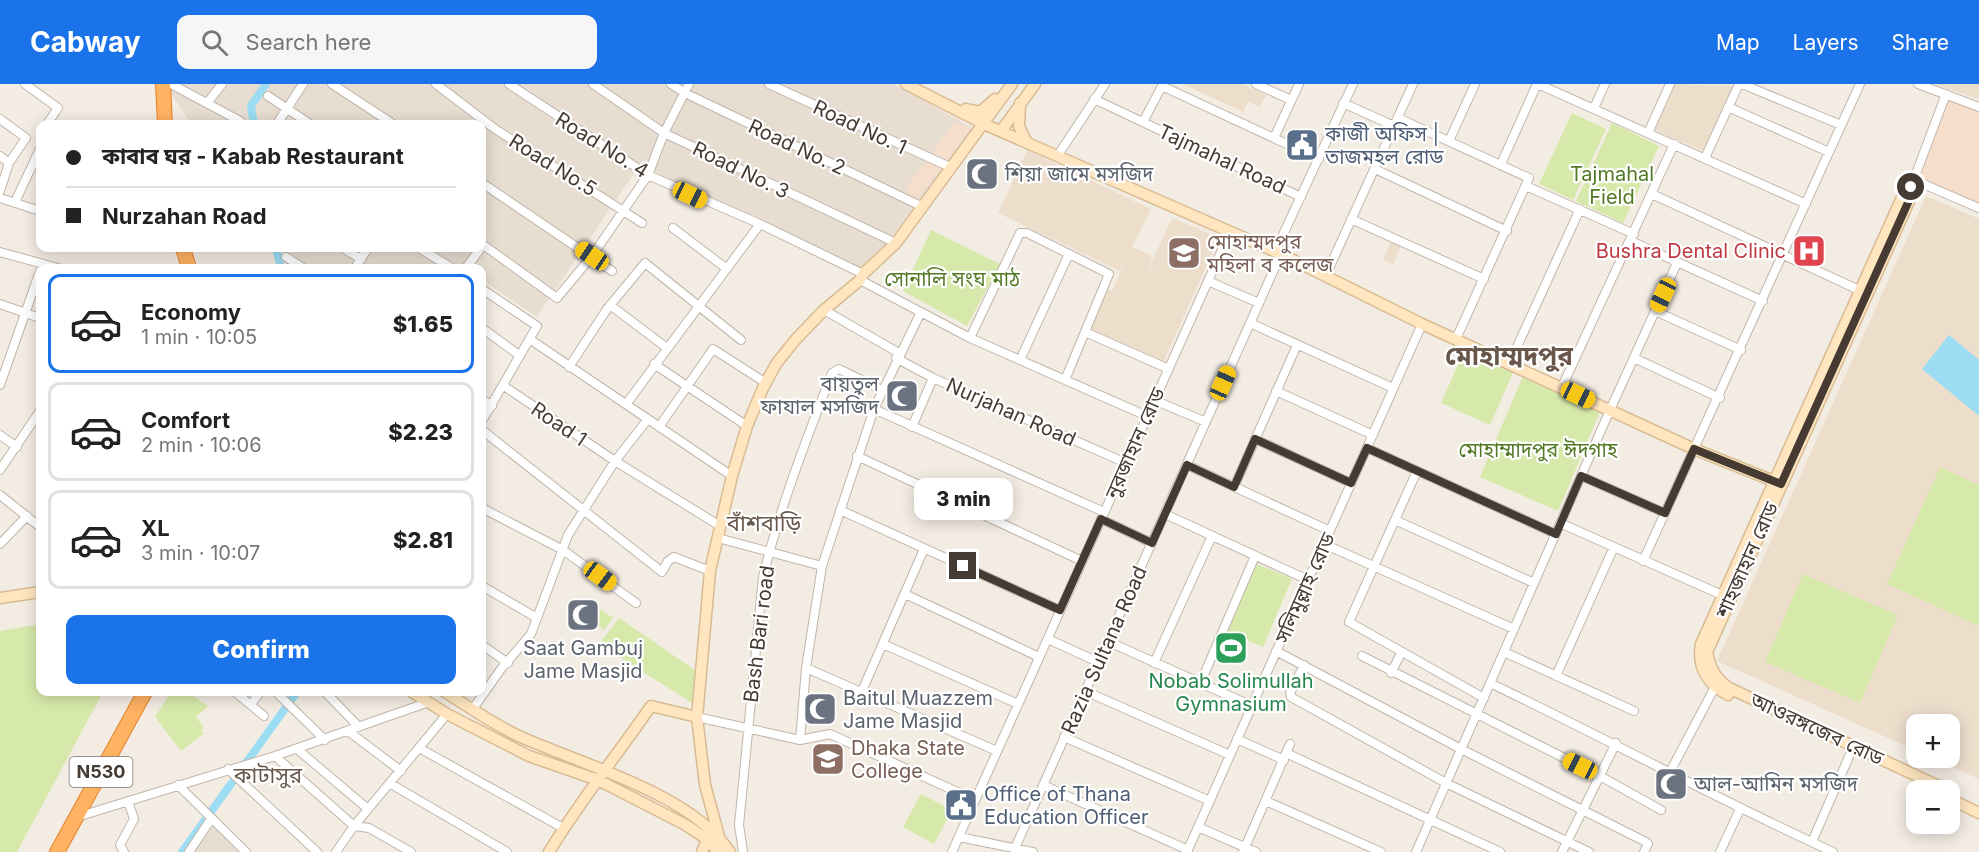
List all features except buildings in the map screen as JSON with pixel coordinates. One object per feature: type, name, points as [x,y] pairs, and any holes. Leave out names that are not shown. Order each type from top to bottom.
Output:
[{"type":"highway","points":[[163,84],[165,120]]},
{"type":"highway","name":"N530","points":[[57,852],[143,696]]},
{"type":"street","points":[[25,84],[58,108],[50,120]]},
{"type":"street","points":[[171,84],[208,102],[237,120]]},
{"type":"street","points":[[208,102],[222,84]]},
{"type":"street","points":[[281,120],[303,84]]},
{"type":"street","points":[[332,84],[387,120]]},
{"type":"street","name":"Road No.5","points":[[436,84],[483,120]]},
{"type":"street","name":"Road No. 4","points":[[509,84],[648,175],[760,224],[862,277],[920,314],[1147,416]]},
{"type":"street","name":"Road No. 3","points":[[593,84],[664,133],[896,243]]},
{"type":"street","name":"Road No. 2","points":[[671,84],[685,93],[923,207]]},
{"type":"street","points":[[486,247],[557,298],[592,256],[622,209],[648,175],[664,133],[689,84]]},
{"type":"street","name":"Road No. 1","points":[[769,84],[952,168]]},
{"type":"street","points":[[906,84],[984,124],[1278,253],[1422,324],[1510,362],[1694,449],[1777,482]]},
{"type":"street","points":[[1001,131],[1035,84]]},
{"type":"street","points":[[1058,155],[1105,84]]},
{"type":"street","points":[[1256,84],[1291,100]]},
{"type":"street","points":[[1274,138],[1299,84]]},
{"type":"street","name":"Tajmahal Road","points":[[1278,253],[1353,84]]},
{"type":"street","points":[[1326,275],[1413,84]]},
{"type":"street","points":[[1449,141],[1475,84]]},
{"type":"street","points":[[1501,164],[1538,84],[1806,204]]},
{"type":"street","points":[[1594,108],[1605,84]]},
{"type":"street","points":[[1648,132],[1670,84]]},
{"type":"street","points":[[1705,158],[1740,84],[1841,125]]},
{"type":"street","points":[[1643,561],[1720,398],[1860,84]]},
{"type":"street","points":[[1918,84],[1979,107]]},
{"type":"street","name":"Tajmahal Road","points":[[1143,122],[1163,85],[1318,159]]},
{"type":"street","points":[[937,100],[980,112],[1011,86]]},
{"type":"street","points":[[730,852],[719,836],[705,785],[698,717],[710,571],[732,476],[747,426],[766,383],[783,354],[824,310],[896,243],[1011,86]]},
{"type":"street","points":[[1946,94],[1913,184],[1979,208]]},
{"type":"street","points":[[268,96],[304,120]]},
{"type":"street","name":"Tajmahal Road","points":[[1094,99],[1301,197]]},
{"type":"street","points":[[1020,102],[1019,126],[1026,141]]},
{"type":"street","points":[[1343,103],[1394,126]]},
{"type":"street","points":[[1728,107],[1829,152]]},
{"type":"street","points":[[1398,118],[1529,178],[1507,231],[1456,339]]},
{"type":"street","points":[[0,119],[26,138],[9,163],[0,191]]},
{"type":"street","name":"Road No.5","points":[[486,122],[642,223]]},
{"type":"street","points":[[1562,387],[1674,144]]},
{"type":"street","points":[[0,156],[9,163]]},
{"type":"street","points":[[15,202],[36,157]]},
{"type":"street","points":[[1375,169],[1507,231]]},
{"type":"street","name":"শাহজাহান রোড","points":[[1717,684],[1709,666],[1708,645],[1859,290],[1904,193],[1913,184]]},
{"type":"street","name":"শাহজাহান রোড","points":[[1717,684],[1701,669],[1700,650],[1722,595],[1911,196],[1913,184]]},
{"type":"street","points":[[486,186],[592,256],[612,272]]},
{"type":"street","points":[[1526,186],[1580,209],[1677,263],[1763,301]]},
{"type":"street","points":[[1652,194],[1784,253],[1859,290]]},
{"type":"street","points":[[0,198],[36,210]]},
{"type":"street","points":[[1510,362],[1580,209]]},
{"type":"street","points":[[1352,219],[1484,279]]},
{"type":"street","points":[[627,403],[654,364],[702,306],[760,224]]},
{"type":"street","points":[[673,228],[728,269]]},
{"type":"street","name":"নুরজাহান রোড","points":[[952,852],[1230,232]]},
{"type":"street","points":[[970,338],[1020,233],[1027,233],[1109,274],[1065,380]]},
{"type":"street","points":[[0,252],[36,266]]},
{"type":"street","points":[[350,252],[361,259]]},
{"type":"street","points":[[358,264],[365,252]]},
{"type":"street","points":[[426,252],[445,264]]},
{"type":"street","name":"Razia Sultana Road","points":[[1015,848],[1259,303],[1278,253]]},
{"type":"street","points":[[1020,360],[1069,254]]},
{"type":"street","points":[[286,257],[297,264]]},
{"type":"street","points":[[569,367],[610,305],[645,263],[702,306],[741,340]]},
{"type":"street","points":[[1416,852],[1677,263]]},
{"type":"street","points":[[1208,282],[1259,303]]},
{"type":"street","points":[[0,385],[4,357],[36,283]]},
{"type":"street","points":[[486,292],[537,326],[486,415]]},
{"type":"street","points":[[0,304],[36,316]]},
{"type":"street","points":[[610,305],[667,348]]},
{"type":"street","name":"Nurjahan Road","points":[[824,310],[933,378],[1126,463]]},
{"type":"street","points":[[1655,311],[1741,350]]},
{"type":"street","points":[[800,740],[806,668],[822,566],[874,409],[920,314]]},
{"type":"street","points":[[1250,323],[1394,388]]},
{"type":"street","name":"সলিমুল্লাহ রোড","points":[[1187,851],[1422,324]]},
{"type":"street","points":[[486,331],[519,355]]},
{"type":"street","points":[[1085,332],[1168,369]]},
{"type":"street","points":[[531,340],[732,476]]},
{"type":"street","points":[[1234,487],[1297,345]]},
{"type":"street","points":[[659,427],[713,349],[766,383]]},
{"type":"street","points":[[1634,358],[1720,398]]},
{"type":"street","points":[[654,364],[747,426]]},
{"type":"street","name":"Bash Bari road","points":[[743,852],[739,825],[763,577],[769,553],[798,462],[832,374],[839,369],[882,390]]},
{"type":"street","points":[[912,427],[933,378]]},
{"type":"street","name":"Road 1","points":[[504,386],[615,461],[720,526]]},
{"type":"street","points":[[1276,391],[1373,435]]},
{"type":"street","points":[[1154,400],[1206,422]]},
{"type":"street","points":[[486,402],[492,406]]},
{"type":"street","points":[[874,409],[1103,515],[1152,543]]},
{"type":"street","points":[[0,470],[36,417]]},
{"type":"street","points":[[486,692],[531,634],[568,535],[583,508],[615,461],[648,419]]},
{"type":"street","points":[[486,433],[662,572],[668,561],[674,557],[710,571]]},
{"type":"street","points":[[0,435],[17,447]]},
{"type":"street","points":[[1255,439],[1351,483]]},
{"type":"street","points":[[1367,448],[1556,534]]},
{"type":"street","points":[[857,456],[1082,561]]},
{"type":"street","points":[[1187,465],[1330,531]]},
{"type":"street","points":[[1417,471],[1349,622],[1484,698]]},
{"type":"street","points":[[1581,476],[1665,513]]},
{"type":"street","points":[[0,495],[36,524]]},
{"type":"street","points":[[486,510],[563,550],[636,603]]},
{"type":"street","points":[[840,510],[1060,610]]},
{"type":"street","points":[[1165,514],[1308,580]]},
{"type":"street","points":[[0,544],[27,516]]},
{"type":"street","points":[[1395,520],[1534,583]]},
{"type":"street","points":[[1560,523],[1722,595]]},
{"type":"street","points":[[1154,663],[1212,536]]},
{"type":"street","points":[[718,538],[822,566]]},
{"type":"street","points":[[1324,544],[1514,629]]},
{"type":"street","points":[[1556,676],[1614,547]]},
{"type":"street","points":[[862,690],[924,549]]},
{"type":"street","points":[[1200,684],[1256,556]]},
{"type":"street","points":[[486,588],[537,618]]},
{"type":"street","points":[[0,598],[36,593]]},
{"type":"street","points":[[905,594],[1040,657]]},
{"type":"street","points":[[1048,639],[1098,662]]},
{"type":"street","points":[[1107,641],[1252,706]]},
{"type":"street","points":[[883,644],[1018,704]]},
{"type":"street","points":[[486,648],[508,663]]},
{"type":"street","points":[[1276,651],[1461,749],[1646,842],[1648,844],[1644,852]]},
{"type":"street","points":[[1504,652],[1634,711]]},
{"type":"street","points":[[1391,673],[1401,653]]},
{"type":"street","points":[[1362,656],[1391,673],[1600,776],[1661,810]]},
{"type":"street","points":[[1304,665],[1289,695],[1446,783],[1589,852]]},
{"type":"street","points":[[806,668],[862,690],[998,751]]},
{"type":"street","points":[[1490,683],[1616,743],[1740,809],[1833,852]]},
{"type":"street","points":[[1670,772],[1717,684]]},
{"type":"street","name":"আওরঙ্গজেব রোড","points":[[1717,684],[1725,693],[1914,780]]},
{"type":"street","name":"আওরঙ্গজেব রোড","points":[[1717,684],[1915,780]]},
{"type":"street","points":[[1085,691],[1230,755]]},
{"type":"street","points":[[240,696],[264,716]]},
{"type":"street","points":[[250,704],[257,696]]},
{"type":"street","points":[[280,696],[325,740]]},
{"type":"street","points":[[330,696],[359,727]]},
{"type":"street","points":[[419,696],[529,756],[598,780],[684,824],[707,838],[718,852]]},
{"type":"street","points":[[452,696],[528,741],[604,768],[683,810],[719,836]]},
{"type":"street","points":[[472,710],[483,696]]},
{"type":"street","points":[[336,852],[354,826],[460,701]]},
{"type":"street","points":[[76,817],[178,784],[233,770],[325,740],[429,702]]},
{"type":"street","points":[[549,852],[604,768],[620,750],[651,706],[800,740],[822,734],[837,736],[975,800]]},
{"type":"street","points":[[348,731],[401,771]]},
{"type":"street","points":[[1064,737],[1210,801]]},
{"type":"street","points":[[1237,739],[1431,818],[1500,852]]},
{"type":"street","points":[[1562,852],[1616,743]]},
{"type":"street","points":[[1244,850],[1290,744]]},
{"type":"street","points":[[419,747],[564,828]]},
{"type":"street","points":[[297,749],[368,809]]},
{"type":"street","points":[[1812,842],[1851,752]]},
{"type":"street","points":[[275,756],[354,826],[369,828],[411,852]]},
{"type":"street","points":[[233,770],[242,782],[316,852]]},
{"type":"street","points":[[178,784],[202,811],[246,852]]},
{"type":"street","points":[[391,784],[507,852]]},
{"type":"street","points":[[1043,785],[1187,851]]},
{"type":"street","name":"আওরঙ্গজেব রোড","points":[[1960,796],[1979,805]]},
{"type":"street","points":[[124,852],[120,845],[134,819],[128,801]]},
{"type":"street","points":[[1266,801],[1381,852]]},
{"type":"street","points":[[1960,804],[1979,813]]},
{"type":"street","points":[[1720,852],[1740,809]]},
{"type":"street","points":[[189,852],[211,819]]},
{"type":"street","points":[[1198,827],[1244,850],[1256,852]]},
{"type":"street","points":[[959,837],[1033,852]]},
{"type":"street","points":[[702,852],[707,838]]},
{"type":"street","points":[[1475,852],[1479,842]]},
{"type":"shaded area","points":[[171,84],[894,84],[976,130],[863,272],[758,217],[668,183],[643,160],[537,317],[486,283],[486,264],[298,264],[288,252],[486,252],[486,120],[189,120],[171,94]]},
{"type":"shaded area","points":[[1183,84],[1243,84],[1266,95],[1260,107],[1248,102],[1243,112]]},
{"type":"shaded area","points":[[1672,84],[1734,86],[1706,152],[1654,130]]},
{"type":"shaded area","points":[[1934,84],[1979,84],[1979,96],[1978,99]]},
{"type":"shaded area","points":[[1948,97],[1979,111],[1979,202],[1920,178]]},
{"type":"shaded area","points":[[955,122],[971,128],[917,199],[904,191]]},
{"type":"shaded area","points":[[1027,150],[1151,209],[1132,247],[1153,256],[1148,269],[1160,273],[1149,268],[1172,218],[1219,238],[1164,361],[1090,329],[1107,289],[1112,291],[1123,267],[1120,271],[998,213]]},
{"type":"shaded area","points":[[1926,196],[1979,219],[1979,779],[1954,768],[1960,768],[1960,714],[1906,714],[1906,746],[1717,661]]},
{"type":"shaded area","points":[[1391,241],[1401,245],[1393,265],[1383,260]]},
{"type":"shaded area","points":[[213,825],[244,852],[193,852],[200,838]]},
{"type":"green space","points":[[1572,113],[1606,129],[1573,200],[1539,184]]},
{"type":"green space","name":"Tajmahal Field","points":[[1612,123],[1659,146],[1623,223],[1576,201]]},
{"type":"green space","name":"সোনালি সংঘ মাঠ","points":[[931,230],[1000,264],[967,326],[903,291]]},
{"type":"green space","points":[[1464,351],[1513,373],[1490,425],[1441,403]]},
{"type":"green space","name":"মোহাম্মাদপুর ঈদগাহ","points":[[1523,376],[1600,412],[1558,511],[1480,477]]},
{"type":"green space","points":[[1940,467],[1979,485],[1979,626],[1887,584]]},
{"type":"green space","points":[[1257,564],[1292,579],[1263,647],[1227,632]]},
{"type":"green space","points":[[1803,574],[1898,615],[1860,703],[1765,662]]},
{"type":"green space","points":[[601,609],[613,618],[604,630],[592,621]]},
{"type":"green space","points":[[619,618],[695,670],[692,703],[599,644]]},
{"type":"green space","points":[[36,625],[36,696],[101,696],[17,852],[0,852],[0,631]]},
{"type":"green space","points":[[168,696],[193,696],[208,706],[196,717],[204,728],[201,731],[203,734],[181,751],[155,717]]},
{"type":"green space","points":[[921,794],[952,810],[934,844],[903,827]]},
{"type":"water","points":[[1949,335],[1979,360],[1979,416],[1922,369]]},
{"type":"waterway","points":[[253,120],[251,106],[266,84]]},
{"type":"waterway","points":[[277,252],[280,264]]},
{"type":"waterway","points":[[182,852],[294,696]]},
{"type":"place","name":"কাজী অফিস | তাজমহল রোড","points":[[1302,145]]},
{"type":"place","name":"শিয়া জামে মসজিদ","points":[[982,174]]},
{"type":"place","name":"Bushra Dental Clinic","points":[[1809,251]]},
{"type":"place","name":"মোহাম্মদপুর মহিলা ব কলেজ","points":[[1184,253]]},
{"type":"place","name":"বায়তুল ফাযাল মসজিদ","points":[[902,396]]},
{"type":"place","name":"Saat Gambuj Jame Masjid","points":[[583,615]]},
{"type":"place","name":"Nobab Solimullah Gymnasium","points":[[1231,648]]},
{"type":"place","name":"Baitul Muazzem Jame Masjid","points":[[820,709]]},
{"type":"place","name":"Dhaka State College","points":[[828,759]]},
{"type":"place","name":"আল-আমিন মসজিদ","points":[[1671,784]]},
{"type":"place","name":"Office of Thana Education Officer","points":[[961,805]]},
{"type":"district","name":"মোহাম্মদপুর","points":[[1509,356]]},
{"type":"district","name":"বাঁশবাড়ি","points":[[764,523]]},
{"type":"district","name":"কাটাসুর","points":[[268,775]]},
{"type":"route","points":[[963,566],[1060,610],[1101,519],[1152,543],[1187,465],[1234,487],[1255,439],[1351,483],[1367,448],[1556,534],[1581,476],[1665,513],[1694,449],[1781,484],[1911,196],[1911,187]]}]
